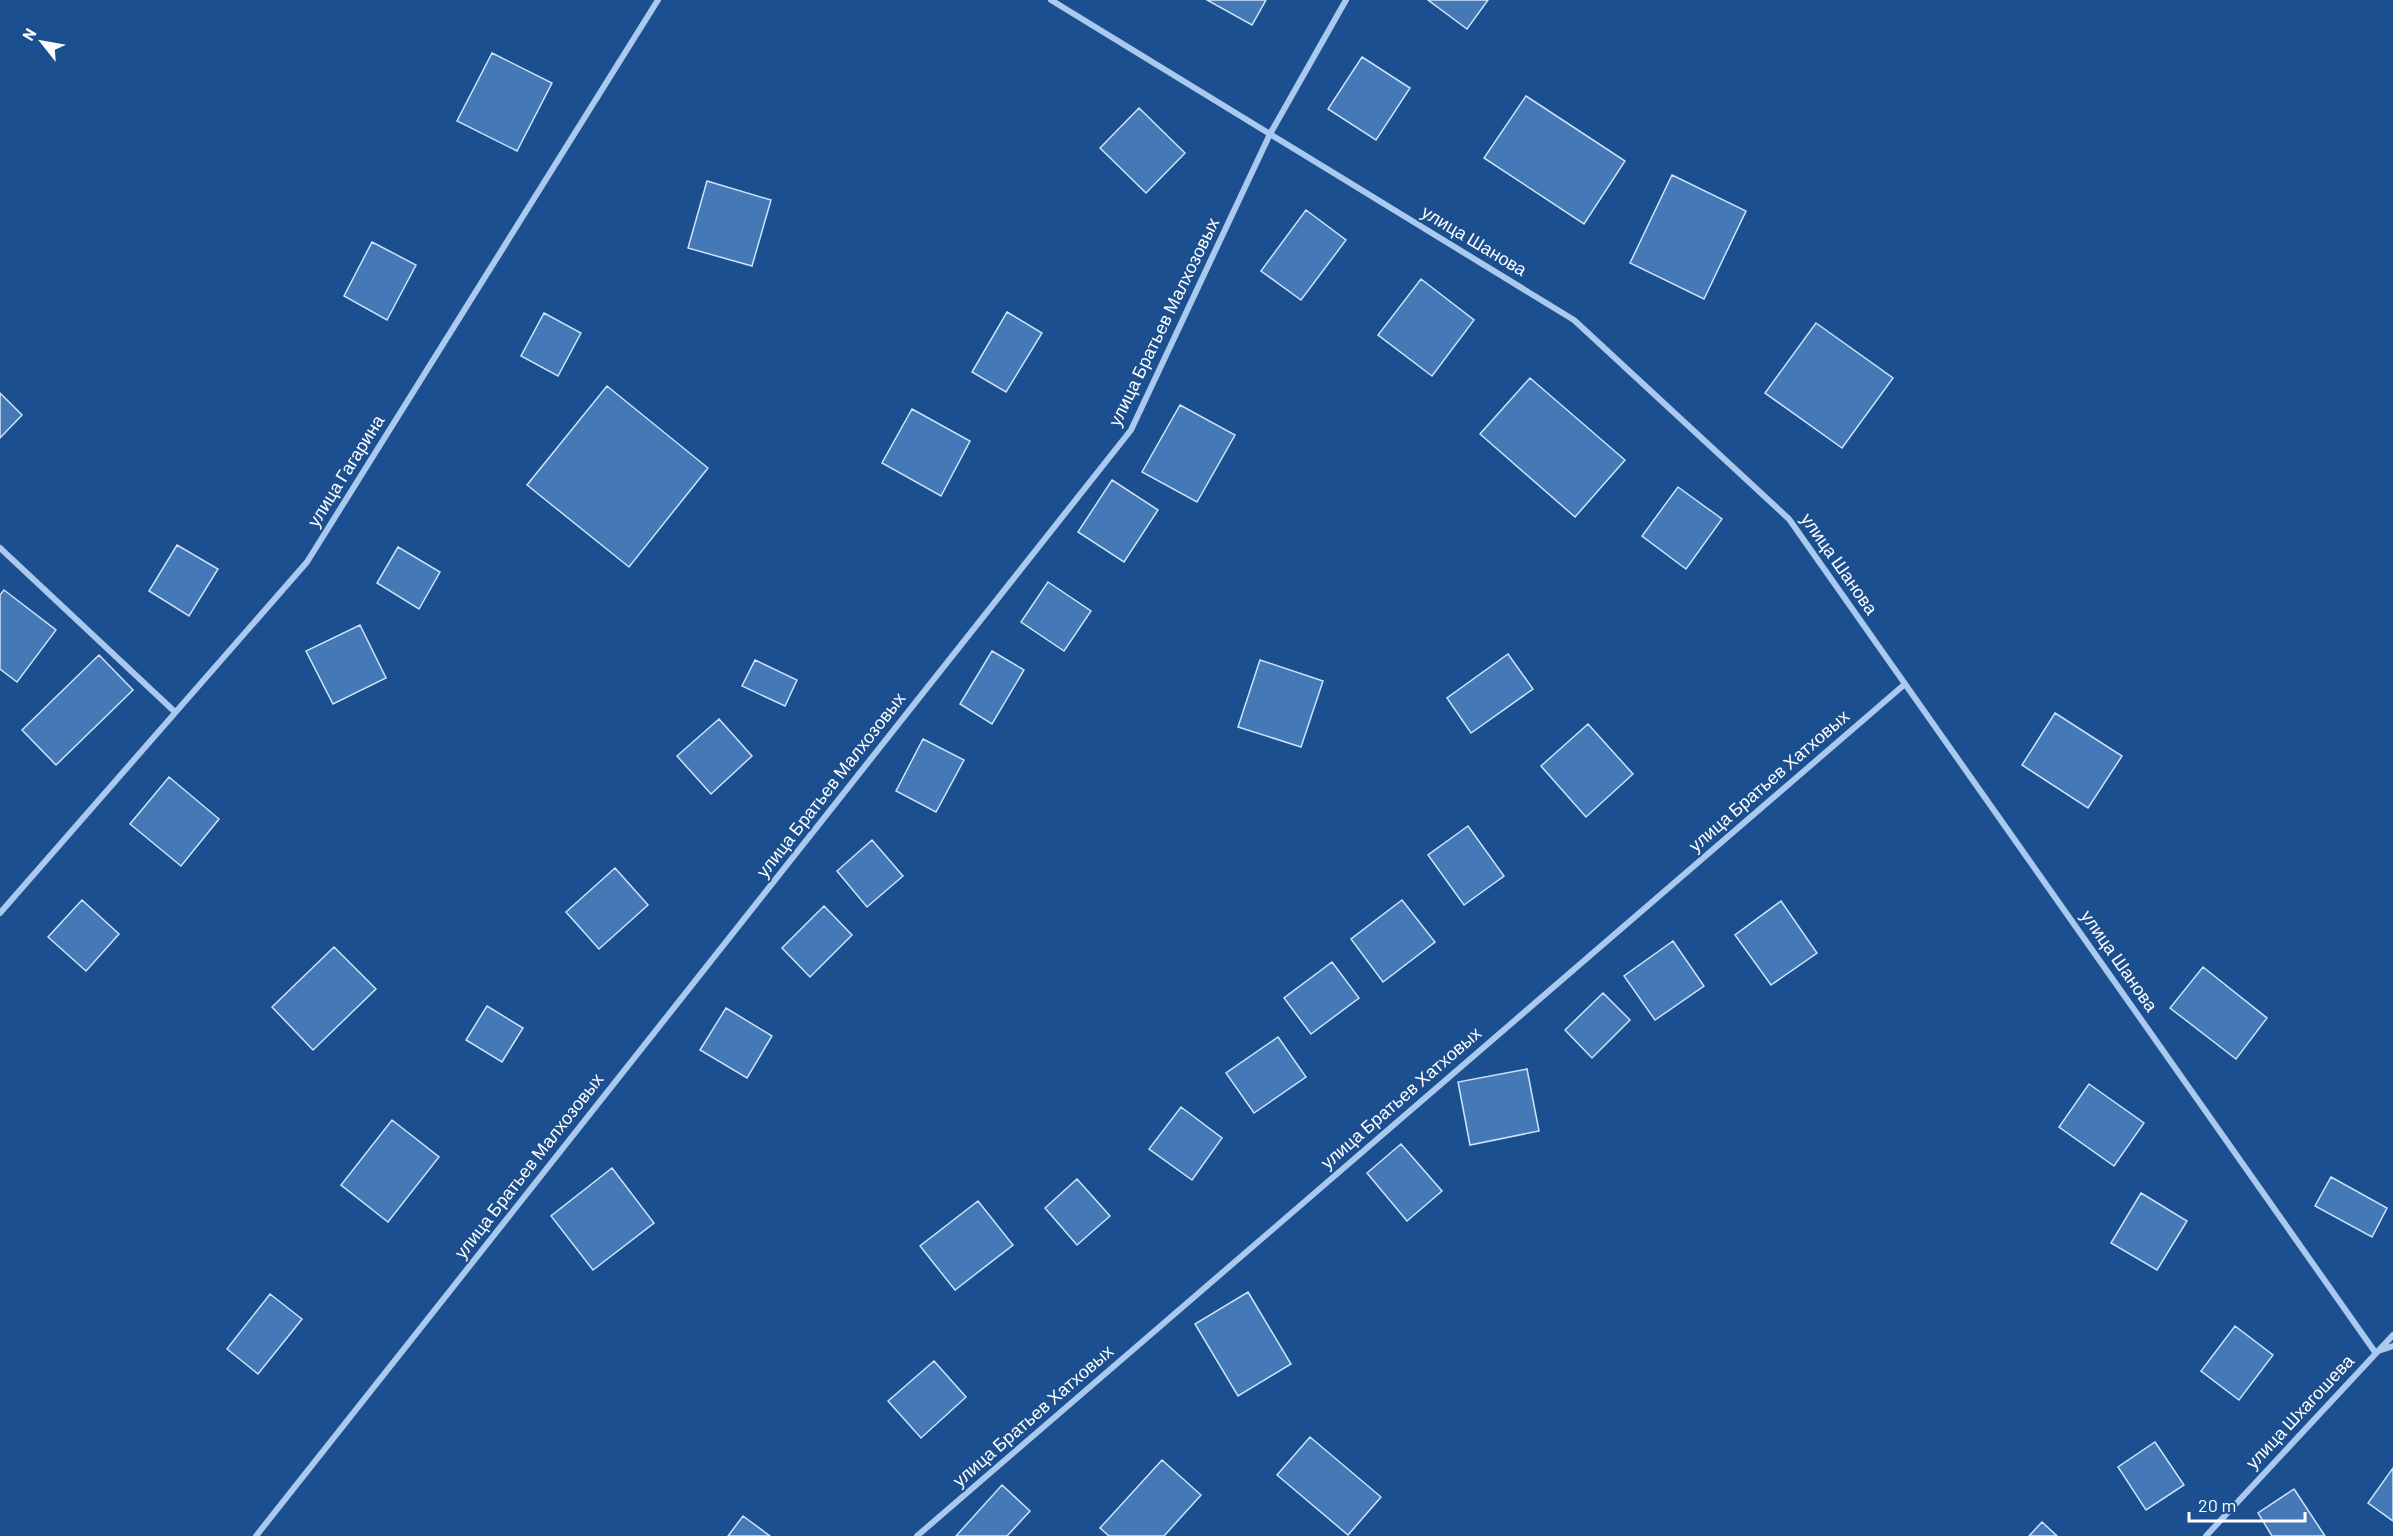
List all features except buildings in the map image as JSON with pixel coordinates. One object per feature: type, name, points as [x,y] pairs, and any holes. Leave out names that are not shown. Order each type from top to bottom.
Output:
[{"type":"street","name":"улица Гагарина","points":[[0,913],[307,562],[658,0]]},
{"type":"street","name":"улица Шанова","points":[[1051,0],[1574,320],[1789,519],[2375,1352]]},
{"type":"street","name":"улица Братьев Малхозовых","points":[[256,1536],[1131,430],[1270,134],[1346,0]]},
{"type":"street","points":[[0,548],[176,712]]},
{"type":"street","name":"улица Братьев Хатховых","points":[[917,1536],[1905,684]]},
{"type":"street","name":"улица Шхагошева","points":[[2206,1536],[2393,1335]]},
{"type":"street","points":[[2375,1352],[2393,1346]]}]
